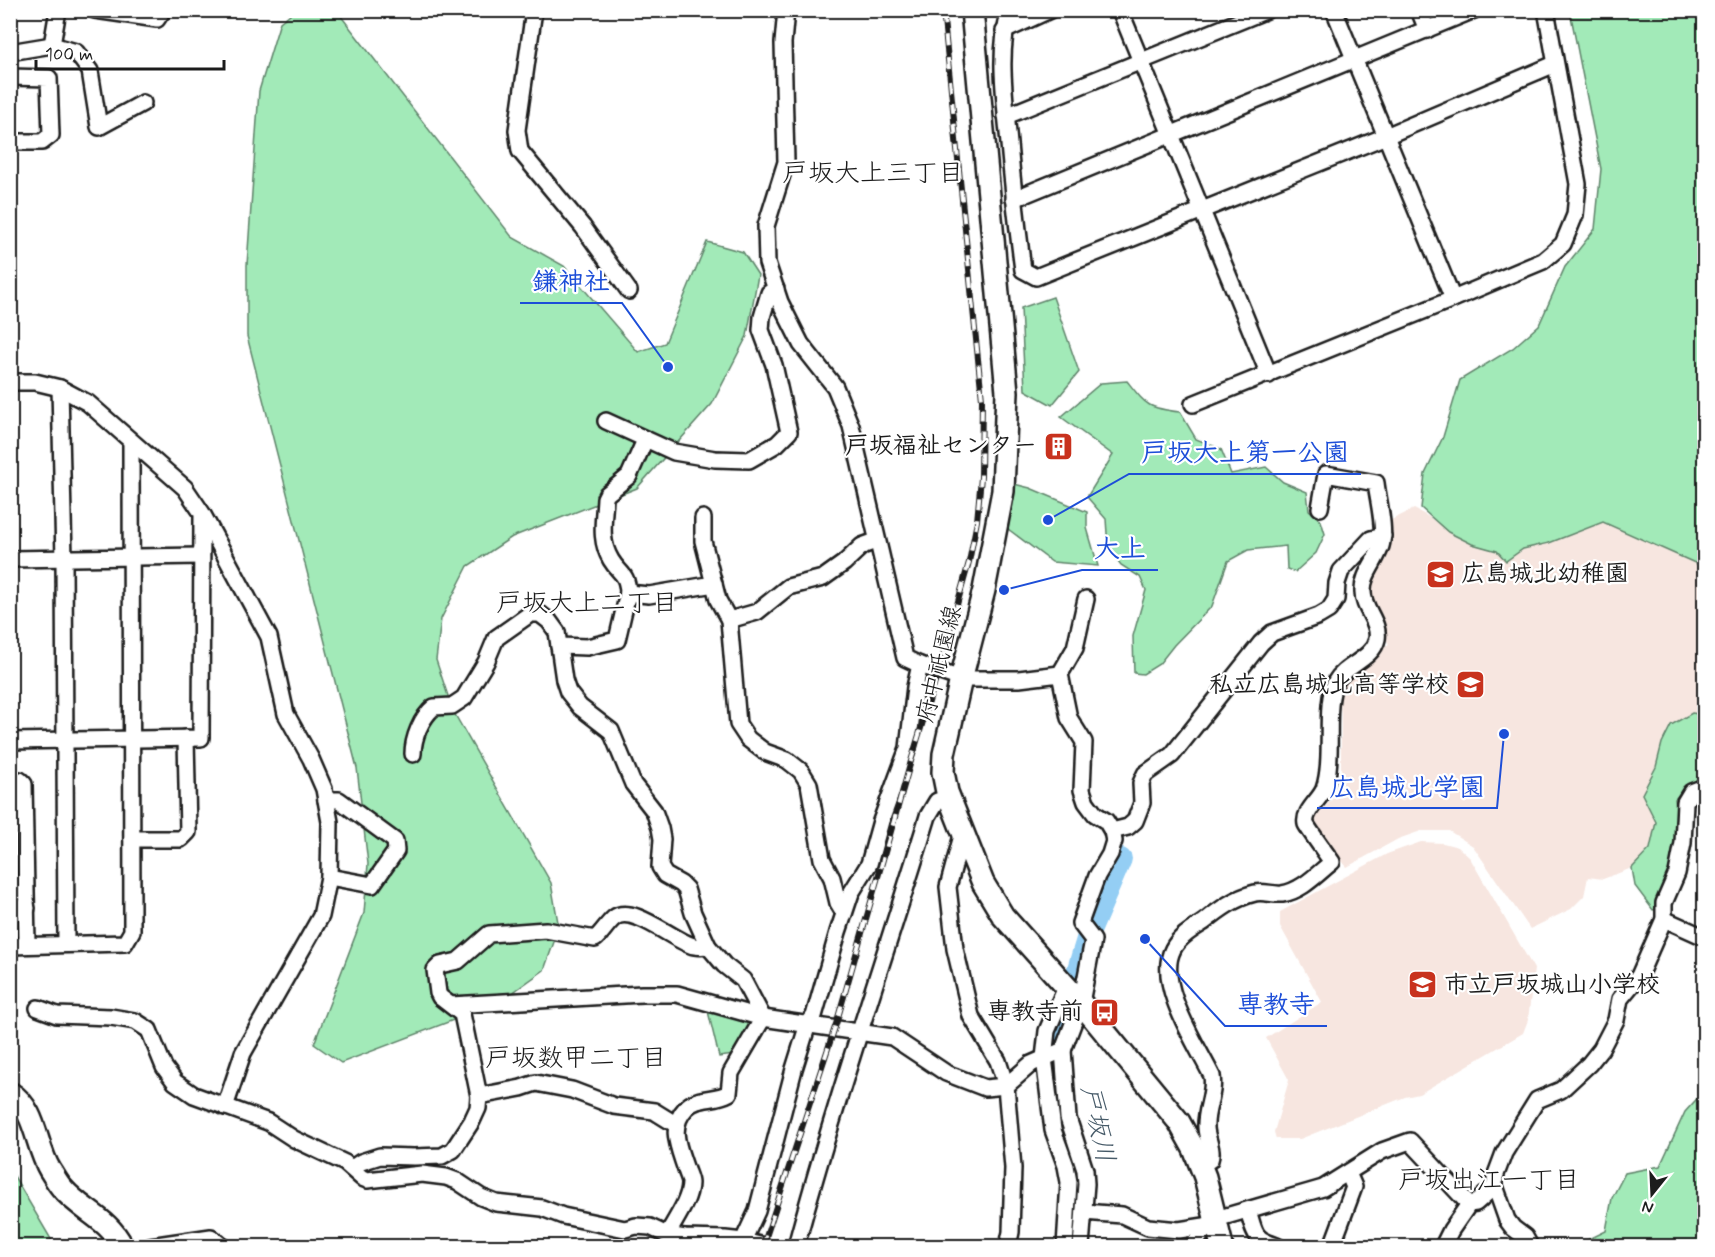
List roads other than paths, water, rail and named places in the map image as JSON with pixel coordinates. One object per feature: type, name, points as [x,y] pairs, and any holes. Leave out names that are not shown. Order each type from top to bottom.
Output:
[{"type":"main road","name":"府中祇園線","points":[[972,10],[1007,392],[1006,440],[1003,491],[984,590],[944,754],[943,772],[949,797],[983,883],[1003,916],[1081,1003],[1179,1122],[1201,1164],[1214,1223],[1222,1246]]},
{"type":"main road","points":[[10,1094],[16,1097],[30,1117],[48,1167],[63,1190],[115,1233],[122,1246]]},
{"type":"street","points":[[52,45],[58,10]]},
{"type":"street","points":[[95,10],[157,19],[163,10]]},
{"type":"street","points":[[534,10],[517,130],[520,150],[583,227],[629,291]]},
{"type":"street","points":[[786,10],[783,43],[786,162],[766,226],[767,263],[801,344],[835,387],[851,426],[876,541],[906,658],[961,679],[1019,679],[1060,674]]},
{"type":"street","points":[[1010,10],[1004,32],[1002,60],[1014,199],[1023,270],[1036,277],[1386,136],[1555,64]]},
{"type":"street","points":[[1004,32],[1050,10]]},
{"type":"street","points":[[1120,10],[1269,375]]},
{"type":"street","points":[[1006,116],[1267,10]]},
{"type":"street","points":[[1334,10],[1453,299]]},
{"type":"street","points":[[1419,10],[1427,30]]},
{"type":"street","points":[[1014,199],[1474,10]]},
{"type":"street","points":[[1193,404],[1269,375],[1543,261],[1563,244],[1575,215],[1578,184],[1546,10]]},
{"type":"street","points":[[10,52],[52,45],[76,52],[90,71],[99,127],[143,103]]},
{"type":"street","points":[[10,77],[49,78],[51,135],[42,142],[10,142]]},
{"type":"street","points":[[606,421],[674,452],[715,459],[749,460],[777,444],[789,432],[774,366],[761,330],[769,293],[776,289]]},
{"type":"street","points":[[10,382],[35,381],[60,388],[88,404],[185,488],[202,513],[269,638],[286,714],[311,759],[324,789],[330,822],[329,877],[321,916],[243,1053],[225,1107]]},
{"type":"street","points":[[60,388],[64,559],[66,945]]},
{"type":"street","points":[[559,646],[586,647],[617,640],[628,593],[625,575],[612,561],[602,539],[605,498],[629,476],[645,440]]},
{"type":"street","points":[[10,946],[124,943],[132,932],[131,442]]},
{"type":"street","points":[[1201,1164],[1210,1160],[1212,1154],[1206,1130],[1206,1111],[1214,1087],[1212,1076],[1179,1011],[1171,987],[1169,962],[1173,948],[1182,937],[1231,901],[1257,892],[1282,894],[1301,887],[1332,862],[1306,825],[1307,815],[1323,792],[1330,769],[1331,696],[1337,679],[1367,654],[1377,642],[1378,629],[1362,595],[1363,582],[1381,547],[1383,536],[1376,483],[1326,474],[1320,508]]},
{"type":"street","points":[[10,741],[201,738],[202,513]]},
{"type":"street","points":[[703,518],[703,541],[718,600],[729,620],[738,724],[748,739],[765,752],[787,760],[801,771],[809,784],[822,859],[832,878],[838,903],[844,913]]},
{"type":"street","points":[[1113,831],[1128,827],[1135,821],[1142,803],[1141,783],[1145,774],[1172,755],[1261,643],[1272,633],[1319,616],[1329,610],[1335,599],[1341,571],[1371,539],[1383,536]]},
{"type":"street","points":[[729,620],[757,612],[788,587],[823,578],[862,546],[876,541]]},
{"type":"street","points":[[10,559],[201,556]]},
{"type":"street","points":[[628,593],[649,595],[714,584]]},
{"type":"street","points":[[1081,1246],[1085,1170],[1068,1118],[1063,1050],[1081,1003],[1093,940],[1080,923],[1097,876],[1114,842],[1113,831],[1106,821],[1095,814],[1082,790],[1084,742],[1069,718],[1060,674],[1075,648],[1086,599]]},
{"type":"street","points":[[413,754],[413,741],[429,711],[434,707],[452,706],[464,698],[486,662],[496,638],[530,614],[540,614],[557,632],[568,692],[586,712],[611,731],[633,784],[654,811],[662,839],[660,867],[665,875],[686,889],[693,913],[708,946],[724,965],[743,980],[764,1018]]},
{"type":"street","points":[[743,1241],[757,1211],[794,1069],[808,1024],[814,1016],[844,913],[851,893],[869,864],[881,821],[908,748],[915,687],[920,665]]},
{"type":"street","points":[[132,839],[181,839],[188,832],[186,738]]},
{"type":"street","points":[[10,780],[20,780],[24,784],[27,945]]},
{"type":"street","points":[[1530,1246],[1507,1220],[1495,1186],[1495,1177],[1503,1153],[1537,1100],[1561,1090],[1589,1064],[1601,1049],[1616,1020],[1620,999],[1639,976],[1664,919],[1664,903],[1677,873],[1683,843],[1685,802],[1691,792],[1704,787]]},
{"type":"street","points":[[796,1246],[839,1096],[928,816],[937,801],[949,797]]},
{"type":"street","points":[[326,800],[339,800],[395,841],[396,851],[372,885],[329,877]]},
{"type":"street","points":[[963,832],[948,887],[955,949],[971,1016],[998,1061],[1006,1086],[1013,1168],[1011,1232],[1008,1246]]},
{"type":"street","points":[[10,908],[27,908]]},
{"type":"street","points":[[352,1168],[361,1162],[381,1156],[414,1158],[442,1156],[453,1150],[478,1108],[479,1096],[462,1014],[440,998],[438,993],[435,970],[440,964],[458,961],[489,934],[546,930],[595,939],[614,918],[628,915],[639,918],[696,947],[708,946]]},
{"type":"street","points":[[1664,919],[1704,937]]},
{"type":"street","points":[[1065,1246],[1069,1182],[1066,1166],[1053,1130],[1044,1058],[1047,1031],[1066,987]]},
{"type":"street","points":[[451,1005],[677,994],[764,1018],[892,1036],[946,1073],[985,1088],[1006,1086],[1030,1064],[1063,1050]]},
{"type":"street","points":[[38,1008],[57,1015],[111,1017],[135,1021],[149,1030],[164,1067],[176,1082],[194,1095],[268,1122],[294,1139],[352,1168],[367,1180],[422,1174],[446,1177],[496,1203],[542,1208],[563,1216],[626,1229],[636,1226],[650,1227],[667,1235],[743,1241],[764,1246]]},
{"type":"street","points":[[667,1235],[685,1200],[690,1182],[677,1142],[675,1124],[686,1107],[701,1099],[720,1098],[729,1093],[731,1073],[764,1018]]},
{"type":"street","points":[[479,1096],[536,1083],[572,1090],[614,1106],[654,1111],[675,1124]]},
{"type":"street","points":[[1084,1212],[1129,1216],[1136,1223],[1148,1227],[1179,1230],[1214,1223],[1248,1210],[1323,1188],[1382,1151],[1410,1141],[1469,1204]]},
{"type":"street","points":[[1332,1246],[1354,1187],[1348,1173]]},
{"type":"street","points":[[1443,1246],[1469,1204],[1476,1203],[1495,1186]]},
{"type":"street","points":[[1248,1210],[1254,1231],[1261,1241],[1277,1246]]},
{"type":"street","points":[[1193,1246],[1214,1223]]},
{"type":"street","points":[[150,1246],[189,1243],[211,1238],[222,1246]]},
{"type":"waterway","name":"戸坂川","points":[[1075,979],[1088,936],[1121,859]]},
{"type":"waterway","name":"戸坂川","points":[[1066,1014],[1056,1055],[1063,1128],[1079,1181],[1072,1246]]},
{"type":"railway","points":[[763,1246],[837,1021],[969,562],[977,521],[981,477],[982,399],[943,10]]},
{"type":"place","name":"鎌神社","points":[[668,367]]},
{"type":"place","name":"戸坂福祉センター","points":[[1058,446]]},
{"type":"place","name":"戸坂大上第一公園","points":[[1048,520]]},
{"type":"place","name":"広島城北幼稚園","points":[[1440,574]]},
{"type":"place","name":"大上","points":[[1004,590]]},
{"type":"place","name":"私立広島城北高等学校","points":[[1470,685]]},
{"type":"place","name":"広島城北学園","points":[[1504,734]]},
{"type":"place","name":"専教寺","points":[[1145,939]]},
{"type":"place","name":"市立戸坂城山小学校","points":[[1423,985]]},
{"type":"place","name":"専教寺前","points":[[1104,1012]]},
{"type":"district","name":"戸坂大上三丁目","points":[[873,174]]},
{"type":"district","name":"戸坂大上二丁目","points":[[587,604]]},
{"type":"district","name":"戸坂数甲二丁目","points":[[576,1059]]},
{"type":"district","name":"戸坂出江一丁目","points":[[1489,1181]]}]
